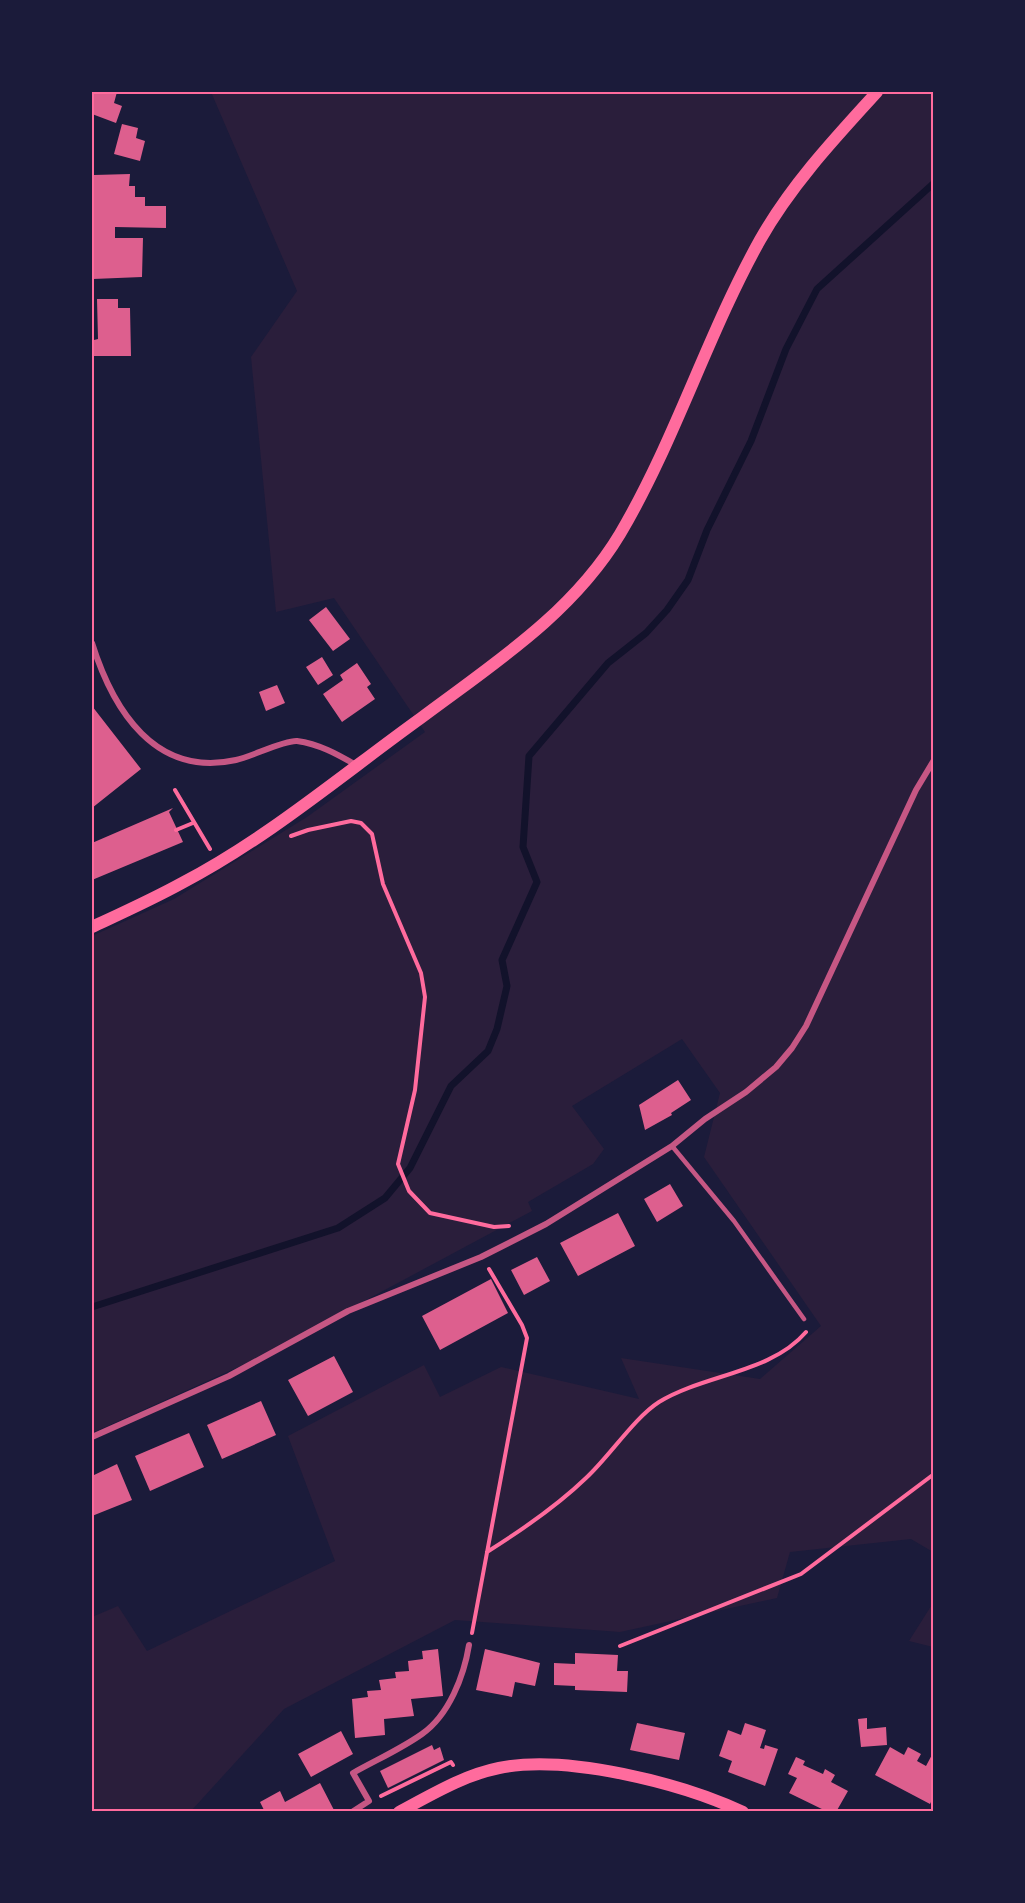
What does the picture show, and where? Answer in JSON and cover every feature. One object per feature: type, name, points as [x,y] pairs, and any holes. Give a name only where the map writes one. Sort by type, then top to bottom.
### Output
[{"type":"main road","points":[[92,927],[184,882],[274,826],[495,665],[566,603],[594,571],[618,537],[640,498],[730,296],[760,239],[808,172],[877,92]]},
{"type":"main road","points":[[399,1812],[460,1781],[497,1768],[525,1764],[595,1770],[675,1786],[739,1811]]},
{"type":"street","points":[[92,643],[101,674],[122,711],[142,735],[183,761],[228,762],[254,756],[294,741],[325,748],[356,765]]},
{"type":"street","points":[[92,1437],[229,1376],[348,1311],[481,1257],[546,1224],[672,1146],[769,1073],[792,1048],[806,1026],[916,790],[933,760]]},
{"type":"street","points":[[352,1812],[369,1802],[353,1773],[423,1733],[456,1689],[466,1666],[469,1645]]},
{"type":"lane","points":[[672,1146],[734,1221],[804,1319]]},
{"type":"path","points":[[174,790],[209,847]]},
{"type":"path","points":[[176,830],[193,822]]},
{"type":"path","points":[[274,826],[282,838],[342,822],[361,822],[372,834],[383,884],[421,973],[425,997],[415,1090],[398,1164],[409,1191],[420,1206],[442,1218],[494,1227],[515,1226]]},
{"type":"path","points":[[469,1645],[527,1338],[522,1325],[481,1257]]},
{"type":"path","points":[[487,1552],[538,1519],[587,1478],[658,1403],[789,1350],[806,1332],[804,1319]]},
{"type":"path","points":[[620,1646],[801,1574],[933,1474]]},
{"type":"path","points":[[391,1791],[451,1762]]},
{"type":"shaded area","points":[[211,92],[933,92],[933,1552],[911,1539],[790,1552],[777,1598],[620,1632],[455,1620],[284,1709],[191,1811],[92,1811],[92,1617],[118,1606],[147,1651],[335,1561],[288,1436],[424,1365],[440,1397],[501,1367],[639,1399],[621,1358],[760,1379],[821,1326],[704,1157],[720,1093],[682,1039],[572,1106],[604,1149],[593,1164],[528,1202],[532,1211],[256,1359],[92,1433],[92,936],[174,899],[307,817],[425,732],[334,598],[276,612],[251,357],[297,291]]},
{"type":"shaded area","points":[[933,1603],[933,1647],[909,1641]]},
{"type":"building","points":[[92,92],[117,92],[114,103],[122,106],[116,123],[92,114]]},
{"type":"building","points":[[122,124],[138,128],[136,138],[145,141],[140,161],[114,154]]},
{"type":"building","points":[[130,174],[129,186],[135,186],[135,197],[145,197],[145,206],[166,206],[166,228],[115,227],[115,238],[143,238],[142,277],[93,279],[94,175]]},
{"type":"building","points":[[97,299],[118,299],[118,308],[130,308],[131,356],[94,356],[94,340],[98,339]]},
{"type":"building","points":[[326,607],[350,639],[333,651],[309,620]]},
{"type":"building","points":[[322,657],[333,675],[318,685],[306,667]]},
{"type":"building","points":[[357,663],[371,684],[367,687],[375,699],[342,722],[323,694],[343,680],[340,675]]},
{"type":"building","points":[[277,685],[285,703],[266,711],[259,692]]},
{"type":"building","points":[[92,706],[141,769],[92,808]]},
{"type":"building","points":[[173,808],[169,812],[183,842],[92,880],[92,843]]},
{"type":"building","points":[[678,1080],[691,1100],[671,1113],[672,1115],[645,1130],[639,1105]]},
{"type":"building","points":[[670,1184],[683,1206],[657,1222],[644,1199]]},
{"type":"building","points":[[618,1213],[635,1246],[578,1276],[560,1243]]},
{"type":"building","points":[[537,1257],[550,1281],[524,1295],[511,1270]]},
{"type":"building","points":[[491,1279],[508,1313],[440,1350],[422,1316]]},
{"type":"building","points":[[334,1356],[353,1392],[308,1416],[288,1380]]},
{"type":"building","points":[[261,1401],[276,1435],[222,1459],[207,1425]]},
{"type":"building","points":[[189,1433],[204,1467],[150,1491],[135,1456]]},
{"type":"building","points":[[117,1464],[132,1500],[92,1516],[92,1476]]},
{"type":"building","points":[[438,1649],[443,1696],[411,1699],[414,1716],[384,1719],[385,1735],[355,1738],[352,1699],[368,1697],[367,1691],[381,1690],[379,1680],[396,1678],[395,1672],[409,1671],[408,1661],[423,1659],[422,1651]]},
{"type":"building","points":[[485,1649],[540,1663],[535,1686],[515,1682],[512,1697],[476,1690]]},
{"type":"building","points":[[575,1653],[618,1655],[617,1671],[628,1671],[627,1692],[575,1690],[575,1686],[554,1685],[554,1663],[575,1664]]},
{"type":"building","points":[[867,1718],[867,1729],[886,1727],[887,1745],[861,1747],[858,1719]]},
{"type":"building","points":[[637,1723],[685,1733],[679,1760],[630,1750]]},
{"type":"building","points":[[745,1723],[766,1730],[760,1748],[764,1749],[765,1745],[778,1749],[765,1786],[728,1772],[732,1761],[719,1756],[728,1730],[741,1735]]},
{"type":"building","points":[[341,1731],[353,1754],[311,1777],[298,1754]]},
{"type":"building","points":[[432,1745],[434,1750],[440,1747],[444,1760],[388,1788],[380,1771]]},
{"type":"building","points":[[890,1747],[904,1755],[908,1747],[921,1754],[917,1761],[926,1766],[934,1751],[934,1796],[930,1804],[875,1775]]},
{"type":"building","points":[[796,1757],[805,1761],[803,1765],[823,1774],[825,1769],[835,1775],[831,1782],[848,1791],[836,1812],[828,1812],[789,1793],[797,1778],[788,1774]]},
{"type":"building","points":[[320,1783],[335,1812],[265,1812],[260,1802],[280,1791],[285,1802]]},
{"type":"waterway","points":[[92,1307],[338,1228],[385,1198],[410,1168],[451,1086],[488,1051],[497,1029],[507,986],[502,960],[537,882],[523,847],[529,756],[608,663],[646,633],[667,610],[688,580],[707,530],[751,441],[786,349],[817,289],[934,183]]}]
